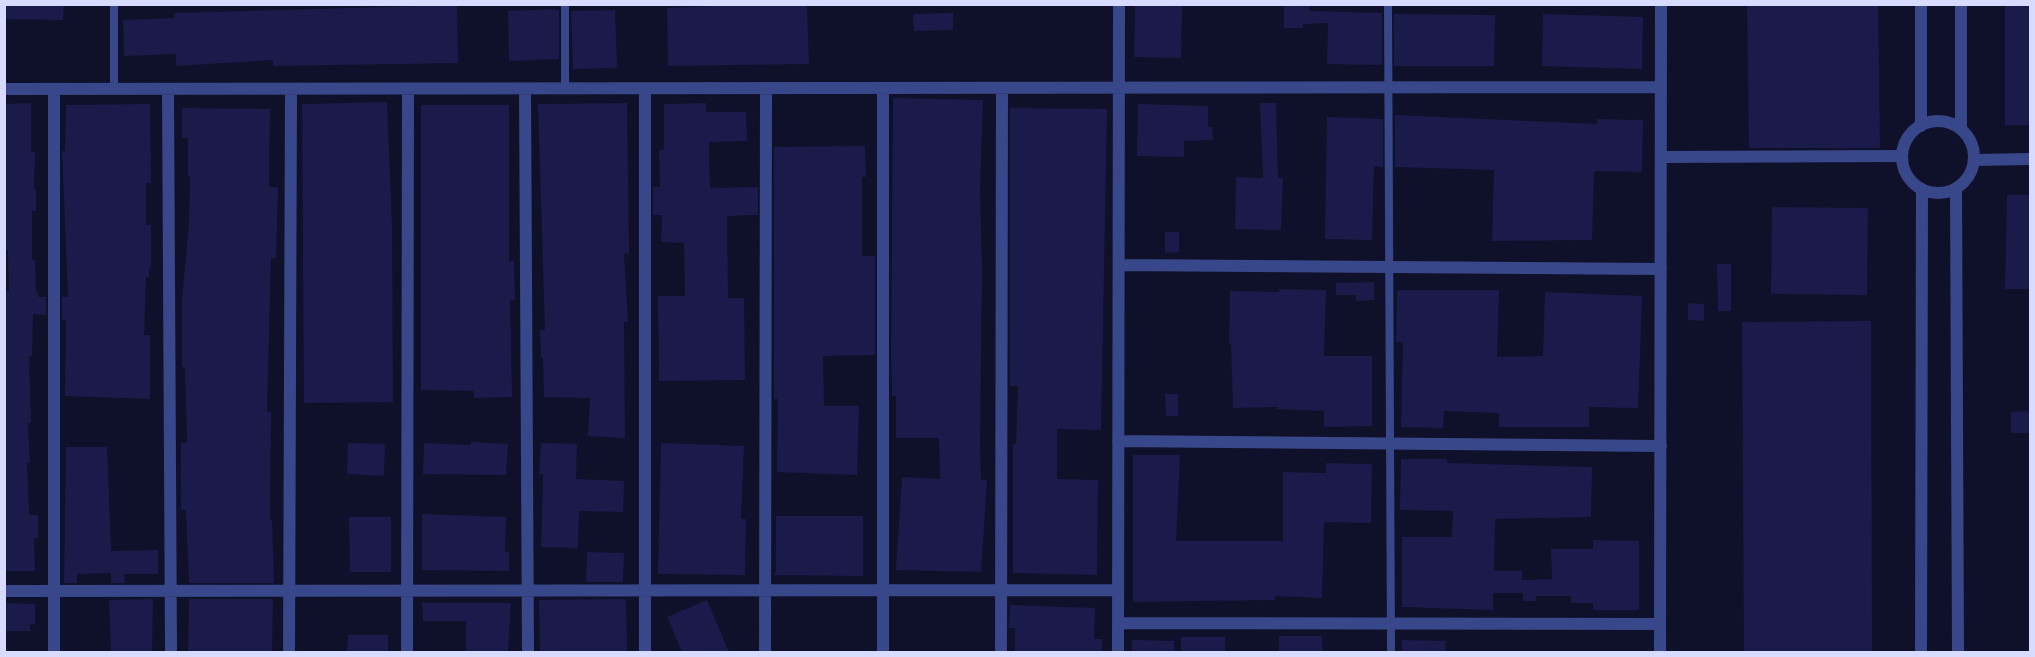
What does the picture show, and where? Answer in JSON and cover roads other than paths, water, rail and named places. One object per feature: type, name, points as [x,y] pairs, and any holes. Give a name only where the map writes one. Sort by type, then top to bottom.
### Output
[{"type":"street","points":[[1118,652],[1119,4]]},
{"type":"street","points":[[1660,652],[1661,4]]},
{"type":"street","points":[[1921,4],[1921,126]]},
{"type":"street","points":[[1960,4],[1961,129]]},
{"type":"street","points":[[4,89],[1661,87]]},
{"type":"street","points":[[525,88],[528,652]]},
{"type":"street","points":[[645,88],[645,652]]},
{"type":"street","points":[[765,652],[766,88]]},
{"type":"street","points":[[883,88],[883,652]]},
{"type":"street","points":[[1001,652],[1002,88]]},
{"type":"street","points":[[54,89],[54,652]]},
{"type":"street","points":[[168,89],[171,652]]},
{"type":"street","points":[[289,652],[291,89]]},
{"type":"street","points":[[407,652],[408,89]]},
{"type":"street","points":[[1935,122],[1948,123],[1961,129],[1969,138],[1974,160],[1965,181],[1956,189],[1934,193],[1923,189],[1908,176],[1902,156],[1911,133],[1921,126],[1935,122]]},
{"type":"street","points":[[1661,157],[1902,156]]},
{"type":"street","points":[[1974,160],[2031,159]]},
{"type":"street","points":[[1921,652],[1923,189]]},
{"type":"street","points":[[1956,189],[1958,652]]},
{"type":"street","points":[[1119,265],[1661,269]]},
{"type":"street","points":[[1118,441],[1661,446]]},
{"type":"street","points":[[4,591],[1118,590]]},
{"type":"street","points":[[1118,624],[1660,624]]},
{"type":"lane","points":[[114,4],[114,89]]},
{"type":"lane","points":[[565,4],[565,88]]},
{"type":"lane","points":[[1388,4],[1391,652]]}]
